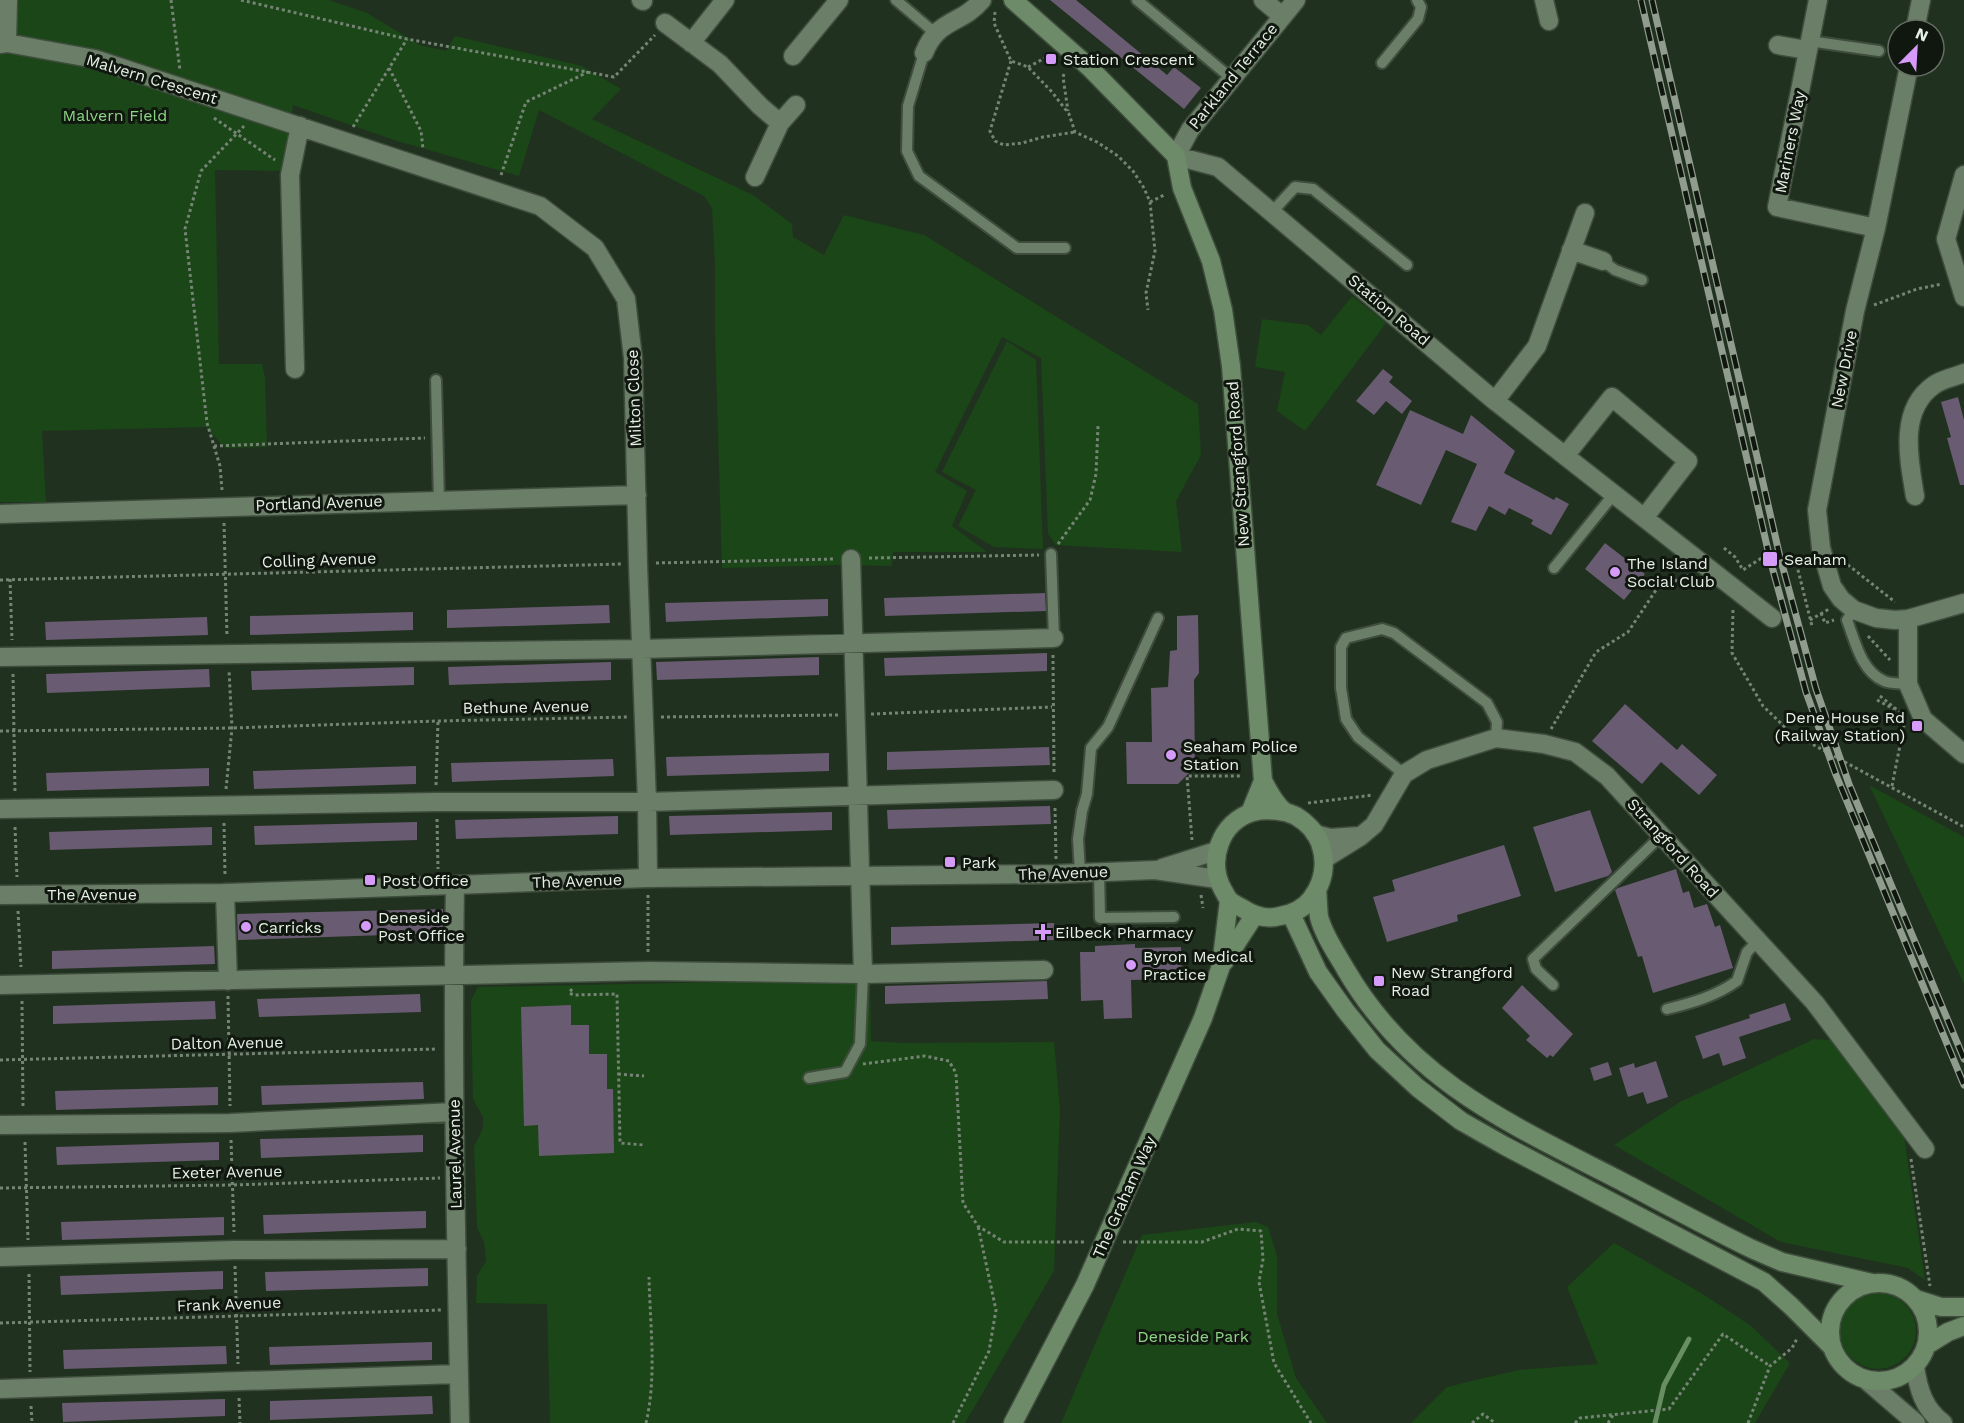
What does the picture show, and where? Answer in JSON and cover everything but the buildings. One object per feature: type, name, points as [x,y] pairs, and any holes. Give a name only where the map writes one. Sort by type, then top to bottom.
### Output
[{"type":"main road","points":[[997,1],[1089,67],[1176,156]]},
{"type":"main road","name":"New Strangford Road","points":[[1176,156],[1182,188],[1210,261],[1223,310],[1231,366],[1263,781],[1251,813]]},
{"type":"main road","name":"New Strangford Road","points":[[1263,781],[1284,812]]},
{"type":"main road","points":[[1267,809],[1284,812],[1303,821],[1320,842],[1324,859],[1323,875],[1317,890],[1308,903],[1291,914],[1272,918],[1254,916],[1229,900],[1217,879],[1216,851],[1223,835],[1235,822],[1251,813],[1267,809]]},
{"type":"main road","points":[[1317,890],[1320,918],[1329,941],[1355,985],[1408,1050],[1446,1083],[1518,1128],[1752,1249],[1782,1262],[1872,1283],[1888,1283],[1923,1296],[1941,1306],[1964,1307]]},
{"type":"main road","name":"The Graham Way","points":[[1013,1423],[1085,1285],[1203,1018],[1221,966],[1229,900]]},
{"type":"main road","points":[[1291,914],[1318,972],[1345,1010],[1377,1050],[1418,1088],[1461,1120],[1505,1146],[1764,1282],[1830,1346],[1838,1361],[1850,1373],[1866,1380],[1884,1380],[1901,1375],[1915,1366],[1927,1345],[1929,1329],[1923,1296]]},
{"type":"main road","name":"The Graham Way","points":[[1221,966],[1254,916]]},
{"type":"main road","points":[[1830,1346],[1829,1329],[1833,1312],[1842,1298],[1856,1288],[1872,1283]]},
{"type":"main road","points":[[1927,1345],[1948,1332],[1964,1326]]},
{"type":"street","points":[[3,44],[8,0]]},
{"type":"street","points":[[691,43],[725,0]]},
{"type":"street","points":[[794,56],[839,0]]},
{"type":"street","points":[[1263,0],[1282,15]]},
{"type":"street","name":"Parkland Terrace","points":[[1176,156],[1190,130],[1296,0]]},
{"type":"street","points":[[1544,0],[1549,21]]},
{"type":"street","name":"Mariners Way","points":[[1818,0],[1777,207],[1875,228]]},
{"type":"street","points":[[1918,18],[1921,0]]},
{"type":"street","points":[[924,53],[935,33],[946,24],[997,1]]},
{"type":"street","points":[[665,22],[720,64],[760,106],[780,123]]},
{"type":"street","name":"Malvern Crescent","points":[[3,44],[95,59],[300,126]]},
{"type":"street","points":[[1778,45],[1808,46]]},
{"type":"street","name":"New Drive","points":[[1906,78],[1855,311],[1817,510],[1823,555],[1832,586],[1841,599],[1854,610],[1876,618],[1894,620],[1904,612],[1964,603]]},
{"type":"street","points":[[755,177],[780,123],[796,105]]},
{"type":"street","points":[[295,369],[291,171],[300,126]]},
{"type":"street","name":"Milton Close","points":[[300,126],[540,206],[595,248],[626,299],[633,358],[648,878]]},
{"type":"street","name":"Station Road","points":[[1176,156],[1218,167],[1495,401],[1772,618]]},
{"type":"street","points":[[1961,289],[1946,239],[1964,174]]},
{"type":"street","points":[[1495,401],[1537,346],[1585,213]]},
{"type":"street","points":[[1571,250],[1603,261]]},
{"type":"street","points":[[1915,496],[1909,460],[1909,424],[1912,412],[1920,397],[1935,384],[1964,374]]},
{"type":"street","points":[[1565,456],[1612,397],[1688,461],[1644,518]]},
{"type":"street","name":"Portland Avenue","points":[[0,514],[637,495]]},
{"type":"street","points":[[851,559],[863,974]]},
{"type":"street","points":[[1904,612],[1908,684],[1923,719],[1964,754]]},
{"type":"street","points":[[0,657],[641,649],[1054,638]]},
{"type":"street","name":"Strangford Road","points":[[1324,859],[1374,825],[1404,774],[1427,760],[1496,738],[1544,744],[1575,752],[1607,777],[1815,1004],[1925,1149]]},
{"type":"street","points":[[0,809],[436,802],[647,802],[1054,790]]},
{"type":"street","points":[[1315,834],[1330,838],[1361,836]]},
{"type":"street","name":"The Avenue","points":[[1155,870],[1216,851]]},
{"type":"street","name":"The Avenue","points":[[0,895],[225,893],[648,878],[1056,874],[1155,870],[1217,879]]},
{"type":"street","name":"Laurel Avenue","points":[[455,885],[454,1178],[459,1310],[459,1423]]},
{"type":"street","points":[[225,893],[228,981]]},
{"type":"street","points":[[0,985],[648,971],[863,974],[1044,970]]},
{"type":"street","points":[[0,1125],[230,1123],[454,1112]]},
{"type":"street","points":[[0,1257],[235,1250],[457,1249]]},
{"type":"street","points":[[1915,1366],[1920,1393],[1943,1423]]},
{"type":"street","points":[[0,1389],[458,1374]]},
{"type":"street","points":[[1866,1380],[1916,1423]]},
{"type":"lane","points":[[896,0],[935,33]]},
{"type":"lane","points":[[1137,0],[1231,78]]},
{"type":"lane","points":[[1382,63],[1418,19],[1421,7],[1418,0]]},
{"type":"lane","points":[[1808,46],[1879,51]]},
{"type":"lane","points":[[924,53],[908,106],[907,151],[919,176],[1017,248],[1065,248]]},
{"type":"lane","points":[[1272,212],[1295,187],[1313,189],[1407,265]]},
{"type":"lane","points":[[1603,261],[1615,270],[1642,280]]},
{"type":"lane","points":[[436,380],[439,500]]},
{"type":"lane","points":[[1554,568],[1614,494]]},
{"type":"lane","points":[[1051,554],[1054,638]]},
{"type":"lane","points":[[1854,610],[1847,620],[1860,656],[1873,674],[1885,682],[1908,684]]},
{"type":"lane","points":[[1080,873],[1078,839],[1082,812],[1088,794],[1091,748],[1108,727],[1158,618]]},
{"type":"lane","points":[[1404,774],[1358,737],[1346,719],[1341,688],[1341,647],[1346,638],[1382,629],[1394,633],[1487,703],[1497,722],[1496,738]]},
{"type":"lane","points":[[1553,984],[1536,969],[1533,959],[1661,836]]},
{"type":"lane","points":[[1099,872],[1100,918],[1174,917]]},
{"type":"lane","points":[[1667,1009],[1708,997],[1737,981],[1748,952],[1758,941]]},
{"type":"lane","points":[[809,1078],[845,1072],[860,1044],[863,974]]},
{"type":"path","points":[[171,0],[183,88]]},
{"type":"path","points":[[241,0],[407,39],[614,77],[665,22]]},
{"type":"path","points":[[997,1],[994,22],[1011,61],[990,131],[995,141],[1004,145],[1075,132],[1097,142],[1118,156],[1132,171],[1144,188],[1150,202],[1155,251],[1146,292],[1148,310]]},
{"type":"path","points":[[348,142],[354,124],[407,39]]},
{"type":"path","points":[[1028,67],[1047,57]]},
{"type":"path","points":[[1011,61],[1028,67],[1069,114]]},
{"type":"path","points":[[389,68],[421,131],[423,147],[418,165]]},
{"type":"path","points":[[495,190],[526,102],[588,72]]},
{"type":"path","points":[[1064,74],[1069,114],[1075,132]]},
{"type":"path","points":[[232,728],[220,466],[207,423],[184,230],[201,171],[236,133],[259,113]]},
{"type":"path","points":[[211,116],[291,171]]},
{"type":"path","points":[[1150,202],[1164,195]]},
{"type":"path","points":[[1855,311],[1917,288],[1961,289]]},
{"type":"path","points":[[1051,554],[1090,500],[1096,474],[1098,426]]},
{"type":"path","points":[[214,446],[437,438]]},
{"type":"path","points":[[1724,548],[1735,557],[1743,570],[1763,557]]},
{"type":"path","points":[[1823,555],[1832,553],[1904,612]]},
{"type":"path","points":[[1788,555],[1796,561],[1812,626]]},
{"type":"path","points":[[1544,744],[1596,652],[1628,632],[1656,590],[1692,573],[1700,562]]},
{"type":"path","name":"Colling Avenue","points":[[0,580],[638,564]]},
{"type":"path","points":[[1739,592],[1734,604],[1732,653],[1763,706],[1790,732],[1964,827]]},
{"type":"path","points":[[1810,620],[1833,606]]},
{"type":"path","points":[[1861,628],[1891,661]]},
{"type":"path","points":[[1054,638],[1052,707],[1056,874]]},
{"type":"path","points":[[1877,700],[1899,711]]},
{"type":"path","name":"Bethune Avenue","points":[[0,731],[232,728],[644,717],[856,715],[1052,707]]},
{"type":"path","points":[[1892,786],[1905,717]]},
{"type":"path","points":[[1192,842],[1186,776],[1241,776]]},
{"type":"path","points":[[1305,803],[1375,795],[1390,797]]},
{"type":"path","points":[[648,878],[648,971]]},
{"type":"path","points":[[228,981],[230,1123],[240,1423]]},
{"type":"path","points":[[582,989],[571,989],[569,993],[574,995],[617,994],[620,1143],[644,1145]]},
{"type":"path","name":"Dalton Avenue","points":[[0,1060],[454,1049]]},
{"type":"path","points":[[850,1062],[855,1065],[925,1056],[949,1061],[956,1073],[963,1203],[978,1226],[996,1310],[989,1352],[953,1423]]},
{"type":"path","points":[[618,1074],[644,1076]]},
{"type":"path","points":[[1913,1134],[1910,1164],[1923,1296]]},
{"type":"path","name":"Exeter Avenue","points":[[0,1188],[233,1185],[454,1178]]},
{"type":"path","points":[[978,1226],[1004,1242],[1097,1242]]},
{"type":"path","points":[[1120,1242],[1202,1242],[1238,1229],[1261,1232],[1263,1259],[1259,1282],[1274,1363],[1311,1423]]},
{"type":"path","points":[[646,1423],[650,1404],[652,1359],[649,1277]]},
{"type":"path","name":"Frank Avenue","points":[[0,1323],[459,1310]]},
{"type":"path","points":[[1748,1423],[1770,1366],[1792,1348],[1801,1333]]},
{"type":"path","points":[[1575,1423],[1580,1418],[1668,1409],[1723,1334],[1770,1366]]},
{"type":"path","points":[[1472,1423],[1483,1414],[1495,1423]]},
{"type":"path","points":[[1608,1423],[1613,1415]]},
{"type":"green space","name":"Malvern Field","points":[[0,0],[329,0],[367,13],[420,45],[446,51],[455,36],[582,66],[621,89],[592,119],[753,195],[792,224],[793,237],[824,255],[844,215],[924,235],[1198,404],[1201,455],[1176,501],[1182,552],[1056,545],[1048,534],[1041,358],[1002,337],[935,472],[967,491],[952,526],[987,552],[893,552],[892,566],[722,568],[712,208],[704,196],[539,110],[519,176],[394,140],[293,105],[282,171],[215,170],[219,364],[262,364],[265,377],[267,447],[225,448],[206,427],[42,431],[46,502],[0,502]]},
{"type":"green space","points":[[1352,296],[1386,323],[1305,431],[1277,411],[1285,372],[1255,367],[1262,319],[1308,325],[1321,335]]},
{"type":"green space","points":[[1007,341],[1036,360],[1043,549],[994,547],[958,526],[976,490],[942,472]]},
{"type":"green space","points":[[1869,785],[1964,837],[1964,984]]},
{"type":"green space","points":[[870,979],[871,1041],[903,1043],[1054,1042],[1060,1109],[1054,1271],[965,1423],[550,1423],[547,1304],[476,1303],[477,1276],[486,1261],[484,1242],[477,1228],[474,1147],[483,1128],[483,1117],[473,1099],[471,1000],[478,987]]},
{"type":"green space","points":[[1814,1039],[1831,1040],[1904,1136],[1925,1280],[1908,1268],[1781,1242],[1614,1145],[1680,1102]]},
{"type":"green space","name":"Deneside Park","points":[[1256,1222],[1268,1227],[1277,1256],[1277,1314],[1296,1378],[1327,1423],[1061,1423],[1142,1235]]},
{"type":"green space","points":[[1614,1243],[1701,1293],[1750,1325],[1790,1363],[1755,1423],[1411,1423],[1447,1387],[1518,1370],[1598,1364],[1567,1287]]},
{"type":"green space","points":[[1871,1293],[1885,1293],[1899,1299],[1910,1310],[1916,1324],[1913,1346],[1905,1358],[1885,1369],[1871,1369],[1857,1363],[1846,1352],[1840,1338],[1840,1324],[1846,1310],[1857,1299]]},
{"type":"waterway","points":[[1655,1423],[1664,1385],[1689,1339]]},
{"type":"railway","points":[[1641,0],[1770,559],[1806,692],[1836,775],[1964,1085]]},
{"type":"railway","points":[[1652,0],[1780,557],[1816,689],[1849,784],[1964,1059]]},
{"type":"place","name":"Station Crescent","points":[[1051,59]]},
{"type":"place","name":"Seaham","points":[[1770,559]]},
{"type":"place","name":"The Island Social Club","points":[[1615,572]]},
{"type":"place","name":"Dene House Rd (Railway Station)","points":[[1917,726]]},
{"type":"place","name":"Seaham Police Station","points":[[1171,755]]},
{"type":"place","name":"Park","points":[[950,862]]},
{"type":"place","name":"Post Office","points":[[370,880]]},
{"type":"place","name":"Deneside Post Office","points":[[366,926]]},
{"type":"place","name":"Carricks","points":[[246,927]]},
{"type":"place","name":"Eilbeck Pharmacy","points":[[1043,932]]},
{"type":"place","name":"Byron Medical Practice","points":[[1131,965]]},
{"type":"place","name":"New Strangford Road","points":[[1379,981]]}]
